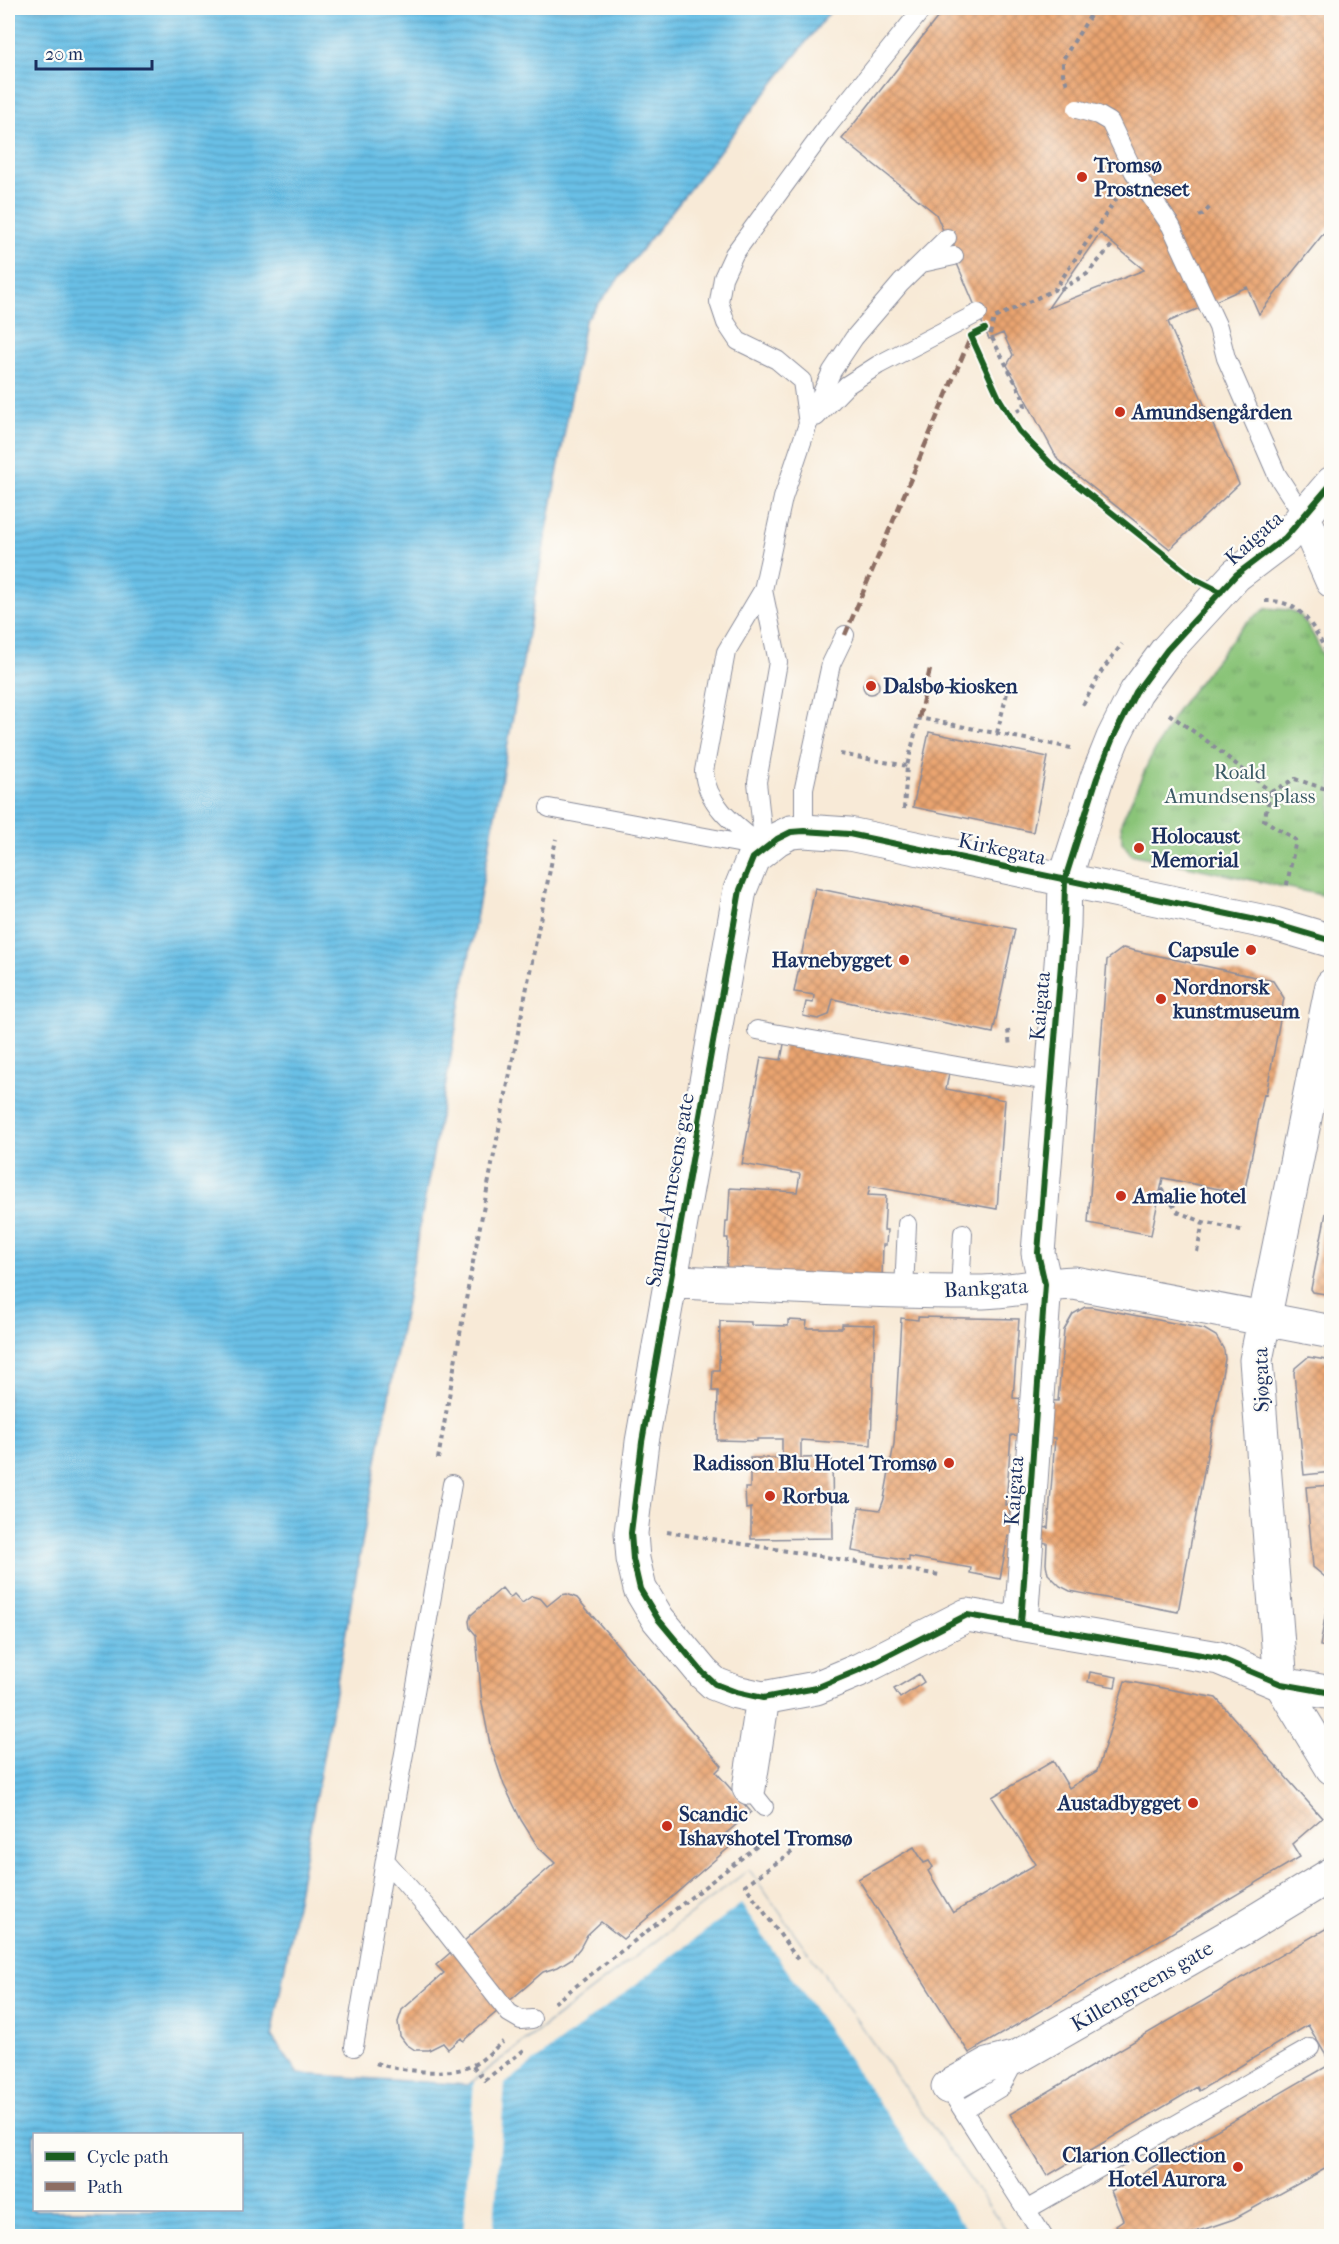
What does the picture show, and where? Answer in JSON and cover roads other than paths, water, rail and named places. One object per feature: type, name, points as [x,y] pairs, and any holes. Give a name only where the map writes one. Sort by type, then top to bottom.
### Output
[{"type":"street","name":"Kaigata","points":[[1021,1623],[1045,1284],[1038,1253],[1064,927],[1065,879],[1097,778],[1113,738],[1136,692],[1167,650],[1236,575],[1285,538],[1332,483]]},
{"type":"street","points":[[1304,515],[1332,581]]},
{"type":"street","name":"Kirkegata","points":[[804,831],[849,834],[1275,924],[1332,941]]},
{"type":"street","name":"Samuel Arnesens gate","points":[[763,1698],[736,1692],[716,1684],[703,1673],[658,1618],[640,1589],[633,1559],[632,1523],[642,1442],[740,890],[753,858],[764,848],[791,832],[804,831]]},
{"type":"street","name":"Sjøgata","points":[[1332,985],[1263,1319],[1257,1360],[1281,1684],[1332,1768]]},
{"type":"street","name":"Bankgata","points":[[671,1282],[904,1291],[1012,1291],[1045,1284],[1083,1284],[1332,1332]]},
{"type":"street","points":[[757,1797],[763,1698],[790,1694],[827,1683],[859,1670],[968,1615],[1219,1658],[1281,1684],[1332,1693]]},
{"type":"street","name":"Killengreens gate","points":[[956,2098],[987,2065],[1017,2057],[1245,1927],[1332,1874]]},
{"type":"lane","points":[[808,424],[802,381],[777,360],[738,341],[726,323],[719,302],[723,278],[734,254],[807,154],[923,8]]},
{"type":"lane","points":[[1077,109],[1098,115],[1110,122],[1134,172],[1175,236],[1218,327],[1226,358],[1277,474],[1304,515]]},
{"type":"lane","points":[[764,848],[724,817],[705,782],[704,771],[726,652],[763,590],[783,498],[808,424],[832,371],[854,338],[901,283],[947,238]]},
{"type":"lane","points":[[922,263],[954,256]]},
{"type":"lane","points":[[808,424],[847,385],[878,365],[978,313]]},
{"type":"lane","points":[[763,590],[778,662],[757,782],[764,848]]},
{"type":"lane","points":[[804,831],[804,788],[831,664],[845,635]]},
{"type":"lane","points":[[555,809],[764,848]]},
{"type":"lane","points":[[757,1030],[1050,1081]]},
{"type":"lane","points":[[904,1291],[907,1224]]},
{"type":"lane","points":[[960,1291],[963,1233]]},
{"type":"lane","points":[[354,2047],[452,1484]]},
{"type":"lane","points":[[386,1860],[427,1908],[509,2013],[521,2020],[532,2019]]},
{"type":"lane","points":[[1026,2210],[1310,2048]]},
{"type":"lane","points":[[956,2098],[1043,2236]]},
{"type":"water","points":[[8,8],[833,8],[585,321],[272,2037],[298,2074],[468,2085],[749,1870],[1010,2236],[8,2236]]},
{"type":"place","name":"Tromsø Prostneset","points":[[1082,177]]},
{"type":"place","name":"Amundsengården","points":[[1120,412]]},
{"type":"place","name":"Dalsbø-kiosken","points":[[871,686]]},
{"type":"place","name":"Holocaust Memorial","points":[[1139,848]]},
{"type":"place","name":"Capsule","points":[[1251,950]]},
{"type":"place","name":"Havnebygget","points":[[904,960]]},
{"type":"place","name":"Nordnorsk kunstmuseum","points":[[1161,999]]},
{"type":"place","name":"Amalie hotel","points":[[1121,1196]]},
{"type":"place","name":"Radisson Blu Hotel Tromsø","points":[[949,1463]]},
{"type":"place","name":"Rorbua","points":[[770,1496]]},
{"type":"place","name":"Austadbygget","points":[[1193,1803]]},
{"type":"place","name":"Scandic Ishavshotel Tromsø","points":[[667,1826]]},
{"type":"place","name":"Clarion Collection Hotel Aurora","points":[[1238,2167]]},
{"type":"park label","name":"Roald Amundsens plass","points":[[1240,784]]}]
